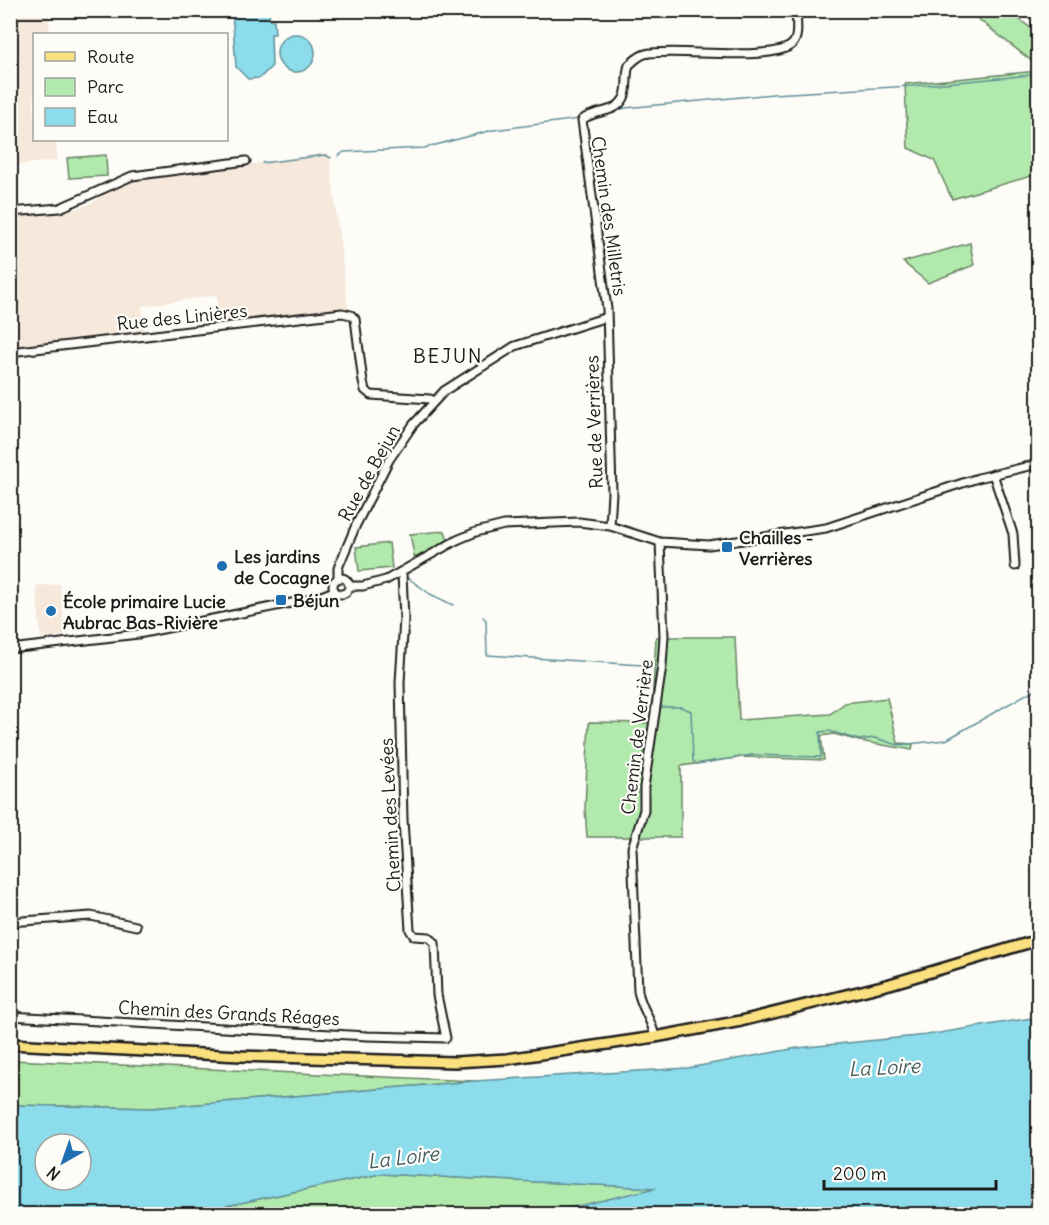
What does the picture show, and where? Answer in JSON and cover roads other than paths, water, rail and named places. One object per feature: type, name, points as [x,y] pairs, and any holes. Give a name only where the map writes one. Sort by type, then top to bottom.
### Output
[{"type":"main road","points":[[10,1044],[240,1056],[455,1062],[507,1059],[655,1037],[741,1021],[890,984],[1038,940]]},
{"type":"street","name":"Chemin des Milletris","points":[[607,317],[582,120],[592,113],[612,110],[618,106],[626,90],[630,65],[645,54],[755,53],[782,51],[790,47],[795,40],[796,10]]},
{"type":"street","points":[[10,212],[60,208],[132,176],[246,161]]},
{"type":"street","name":"Rue des Linières","points":[[10,352],[342,313],[351,315],[355,319],[365,390],[377,397],[434,401]]},
{"type":"street","name":"Rue de Bejun","points":[[338,579],[342,558],[373,489],[403,439],[444,391],[515,346],[607,317]]},
{"type":"street","name":"Rue de Verrières","points":[[607,317],[612,474],[610,526]]},
{"type":"street","points":[[349,586],[371,585],[402,573],[443,547],[476,532],[535,522],[579,522],[610,526],[660,542],[693,545],[732,542],[826,528],[993,474],[1038,464]]},
{"type":"street","points":[[993,474],[1013,534],[1015,566]]},
{"type":"street","name":"Chemin de Verrière","points":[[655,1037],[653,1024],[644,1010],[638,991],[632,848],[644,810],[644,787],[662,666],[664,636],[660,542]]},
{"type":"street","name":"Chemin des Levées","points":[[402,573],[404,619],[400,682],[403,820],[410,930],[414,936],[429,937],[435,943],[437,996],[446,1038]]},
{"type":"street","points":[[334,591],[334,582],[338,579],[345,579],[349,586]]},
{"type":"street","points":[[334,591],[339,595],[345,594],[349,586]]},
{"type":"street","points":[[10,649],[146,632],[316,598],[334,591]]},
{"type":"street","points":[[10,922],[91,916],[136,926]]},
{"type":"street","name":"Chemin des Grands Réages","points":[[10,1016],[446,1038]]},
{"type":"water","points":[[232,11],[269,11],[270,20],[274,20],[275,34],[271,34],[272,66],[260,78],[248,79],[236,67]]},
{"type":"water","points":[[296,34],[309,40],[315,53],[309,66],[296,72],[283,66],[277,53],[283,40]]},
{"type":"water","name":"La Loire","points":[[1038,1017],[1038,1214],[543,1214],[656,1188],[380,1174],[187,1214],[11,1214],[11,1105],[152,1108],[474,1081],[688,1068],[797,1048],[927,1035]]},
{"type":"waterway","points":[[598,116],[625,108],[773,94],[912,86],[1032,75],[1036,70],[1038,71]]},
{"type":"waterway","points":[[338,156],[344,152],[424,148],[493,130],[579,119]]},
{"type":"waterway","points":[[262,163],[325,155],[331,158]]},
{"type":"waterway","points":[[408,578],[430,594],[453,605]]},
{"type":"waterway","points":[[483,617],[486,620],[487,655],[658,666]]},
{"type":"waterway","points":[[666,666],[660,707],[681,707],[691,711],[693,761],[697,764],[752,755],[821,757],[820,732],[829,731],[859,740],[875,738],[898,745],[946,740],[1037,688]]},
{"type":"place","name":"Chailles - Verrières","points":[[727,547]]},
{"type":"place","name":"Les jardins de Cocagne","points":[[222,566]]},
{"type":"place","name":"Béjun","points":[[281,600]]},
{"type":"place","name":"École primaire Lucie Aubrac Bas-Rivière","points":[[51,611]]},
{"type":"district","name":"BEJUN","points":[[448,355]]}]
